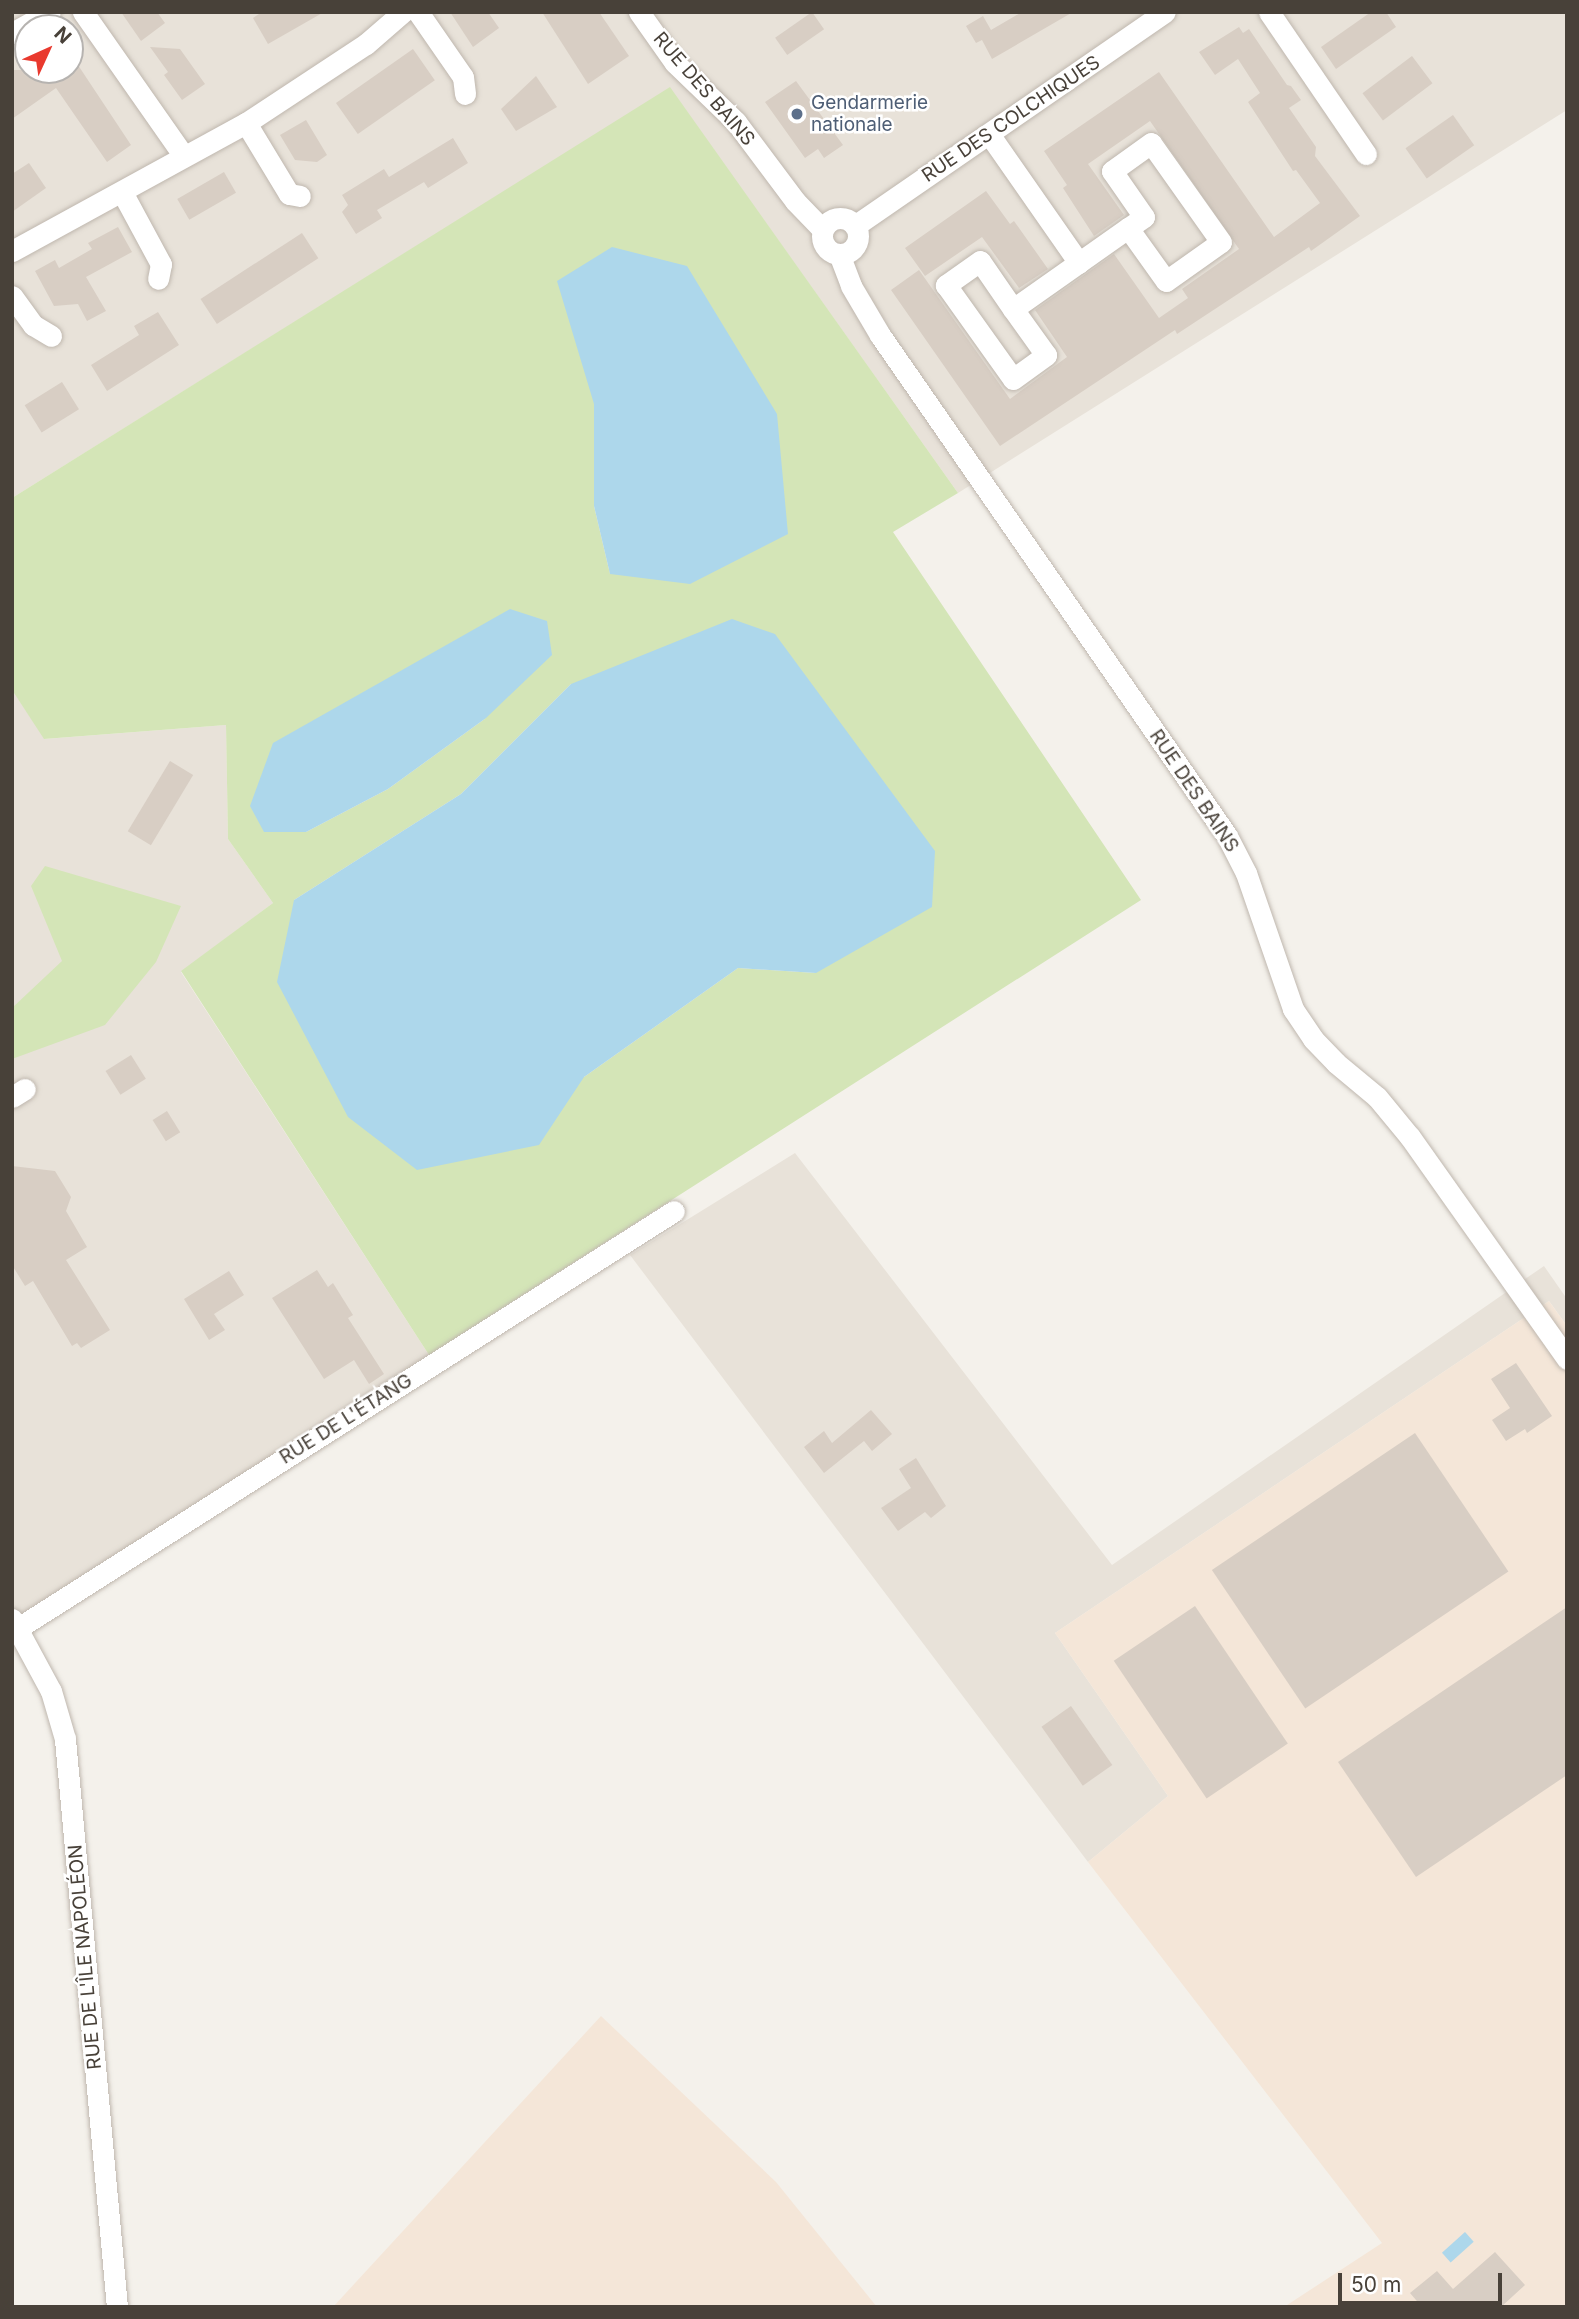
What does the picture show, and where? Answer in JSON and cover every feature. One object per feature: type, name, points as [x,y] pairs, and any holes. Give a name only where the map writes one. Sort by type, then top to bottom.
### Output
[{"type":"street","points":[[12,33],[50,12]]},
{"type":"street","points":[[83,12],[184,156]]},
{"type":"street","points":[[12,251],[246,122],[366,44],[403,12]]},
{"type":"street","points":[[418,12],[463,77],[464,94]]},
{"type":"street","name":"RUE DES BAINS","points":[[639,12],[675,63],[736,122],[795,201],[823,230]]},
{"type":"street","name":"RUE DES COLCHIQUES","points":[[856,225],[1165,12]]},
{"type":"street","points":[[1269,12],[1366,154]]},
{"type":"street","points":[[246,122],[289,194],[300,195]]},
{"type":"street","points":[[989,134],[1079,263]]},
{"type":"street","points":[[1013,309],[1079,263],[1128,228],[1144,217],[1112,171],[1151,143],[1221,242],[1166,281],[1128,228]]},
{"type":"street","points":[[122,192],[161,264],[158,279]]},
{"type":"street","points":[[840,218],[856,225],[858,241],[851,250],[839,254],[824,243],[823,230],[828,222],[840,218]]},
{"type":"street","name":"RUE DES BAINS","points":[[839,254],[862,307],[880,335],[1227,836],[1246,873],[1293,1009],[1313,1039],[1336,1063],[1377,1097],[1410,1137],[1567,1359]]},
{"type":"street","points":[[980,261],[1013,309],[1046,355],[1013,379],[946,285],[980,261]]},
{"type":"street","points":[[12,296],[33,325],[51,337]]},
{"type":"street","name":"RUE DE L'ÉTANG","points":[[15,1623],[674,1211]]},
{"type":"street","name":"RUE DE L'ÎLE NAPOLÉON","points":[[15,1623],[51,1691],[65,1739],[117,2307]]},
{"type":"shaded area","points":[[12,12],[1567,12],[1567,110],[958,493],[670,88],[12,498]]},
{"type":"shaded area","points":[[12,690],[45,739],[226,725],[228,839],[273,903],[181,972],[429,1355],[12,1622]]},
{"type":"shaded area","points":[[795,1153],[1112,1565],[1544,1266],[1567,1299],[1567,1326],[1549,1301],[1055,1633],[1168,1796],[1088,1862],[630,1255]]},
{"type":"shaded area","points":[[1549,1301],[1567,1326],[1567,2307],[1284,2307],[1382,2243],[1088,1862],[1168,1796],[1055,1633]]},
{"type":"shaded area","points":[[601,2016],[776,2182],[877,2307],[333,2307]]},
{"type":"green space","points":[[670,87],[958,493],[893,532],[1141,900],[429,1355],[181,971],[273,903],[228,839],[226,725],[44,739],[12,690],[12,498]],"holes":[[[594,405],[610,574],[594,506]],[[571,684],[816,973],[738,968],[584,1077],[294,900],[461,794]],[[486,718],[388,789],[306,832],[264,832]]]},
{"type":"green space","points":[[45,866],[181,906],[156,962],[105,1025],[12,1059],[12,1008],[62,961],[31,886]]},
{"type":"water","points":[[612,247],[687,266],[777,414],[788,534],[690,584],[610,574],[594,506],[594,404],[557,281]]},
{"type":"water","points":[[510,609],[547,621],[552,655],[486,718],[388,789],[306,832],[264,832],[250,806],[273,743]]},
{"type":"water","points":[[732,619],[775,634],[935,851],[932,907],[816,973],[738,968],[584,1077],[539,1145],[417,1170],[348,1117],[277,982],[294,900],[461,794],[571,684]]},
{"type":"water","points":[[1465,2232],[1474,2242],[1451,2262],[1442,2253]]},
{"type":"building","points":[[121,12],[157,12],[165,23],[141,41]]},
{"type":"building","points":[[262,12],[324,12],[268,44],[253,18]]},
{"type":"building","points":[[450,12],[488,12],[499,28],[473,47]]},
{"type":"building","points":[[542,12],[599,12],[629,56],[588,84]]},
{"type":"building","points":[[812,12],[824,29],[787,55],[775,38]]},
{"type":"building","points":[[1022,12],[1073,12],[992,59],[982,40],[976,43],[966,26],[983,16],[991,30]]},
{"type":"building","points":[[1371,12],[1386,12],[1396,27],[1336,69],[1321,47]]},
{"type":"building","points":[[1239,27],[1243,33],[1249,29],[1287,85],[1291,86],[1301,100],[1289,108],[1316,147],[1315,156],[1360,216],[1311,251],[1309,247],[1177,334],[1175,330],[1000,446],[891,290],[919,270],[1010,399],[1067,357],[1035,310],[1114,254],[1159,318],[1188,298],[1182,289],[1239,249],[1150,121],[1088,164],[1124,215],[1094,236],[1063,188],[1067,185],[1044,151],[1159,72],[1274,237],[1320,203],[1296,170],[1293,171],[1248,102],[1260,93],[1238,59],[1215,75],[1199,52]]},
{"type":"building","points":[[150,47],[180,49],[205,84],[182,100],[164,75],[168,72]]},
{"type":"building","points":[[413,49],[435,80],[358,134],[336,103]]},
{"type":"building","points":[[1412,56],[1432,83],[1383,120],[1362,93]]},
{"type":"building","points":[[12,70],[14,84],[84,84],[84,74],[131,145],[107,162],[56,88],[12,119]]},
{"type":"building","points":[[536,76],[557,107],[516,131],[501,109]]},
{"type":"building","name":"Gendarmerie nationale","points":[[796,81],[843,145],[824,158],[818,149],[805,158],[765,102]]},
{"type":"building","points":[[1453,115],[1474,145],[1427,179],[1405,148]]},
{"type":"building","points":[[306,120],[327,155],[317,162],[295,160],[280,135]]},
{"type":"building","points":[[453,138],[468,163],[428,188],[424,182],[377,210],[382,218],[356,234],[342,212],[348,205],[342,195],[384,169],[389,177]]},
{"type":"building","points":[[29,163],[46,188],[12,212],[12,174]]},
{"type":"building","points":[[224,172],[236,193],[189,220],[177,199]]},
{"type":"building","points":[[986,191],[1010,224],[1014,221],[1048,269],[1019,288],[982,237],[925,276],[905,248]]},
{"type":"building","points":[[118,227],[132,252],[86,277],[106,311],[87,321],[78,304],[54,306],[35,271],[55,260],[59,268],[92,249],[88,243]]},
{"type":"building","points":[[302,233],[318,258],[217,324],[201,299]]},
{"type":"building","points":[[158,312],[179,345],[107,391],[91,365],[139,335],[134,326]]},
{"type":"building","points":[[62,382],[79,409],[42,432],[25,405]]},
{"type":"building","points":[[170,761],[193,775],[151,845],[128,831]]},
{"type":"building","points":[[131,1055],[146,1079],[120,1095],[106,1071]]},
{"type":"building","points":[[167,1111],[180,1132],[166,1141],[153,1120]]},
{"type":"building","points":[[12,1166],[55,1171],[71,1197],[66,1211],[87,1247],[66,1260],[110,1330],[81,1348],[77,1343],[72,1346],[33,1281],[25,1286],[12,1265]]},
{"type":"building","points":[[317,1270],[328,1287],[333,1283],[353,1315],[348,1318],[384,1374],[369,1384],[354,1360],[324,1379],[272,1298]]},
{"type":"building","points":[[229,1271],[244,1295],[214,1314],[225,1330],[209,1340],[184,1299]]},
{"type":"building","points":[[1516,1363],[1552,1416],[1527,1433],[1525,1429],[1506,1441],[1492,1420],[1510,1408],[1491,1379]]},
{"type":"building","points":[[871,1410],[892,1434],[872,1451],[864,1441],[824,1473],[804,1447],[824,1431],[832,1443]]},
{"type":"building","points":[[1415,1433],[1508,1571],[1305,1708],[1212,1570]]},
{"type":"building","points":[[916,1458],[946,1506],[931,1518],[925,1512],[898,1531],[881,1508],[911,1488],[899,1469]]},
{"type":"building","points":[[1195,1606],[1288,1744],[1207,1798],[1114,1661]]},
{"type":"building","points":[[1567,1607],[1567,1775],[1416,1877],[1338,1762]]},
{"type":"building","points":[[1071,1706],[1112,1765],[1083,1786],[1042,1727]]},
{"type":"building","points":[[1495,2252],[1525,2285],[1501,2307],[1422,2307],[1410,2293],[1437,2271],[1453,2289]]},
{"type":"place","name":"Gendarmerie nationale","points":[[797,114]]}]
